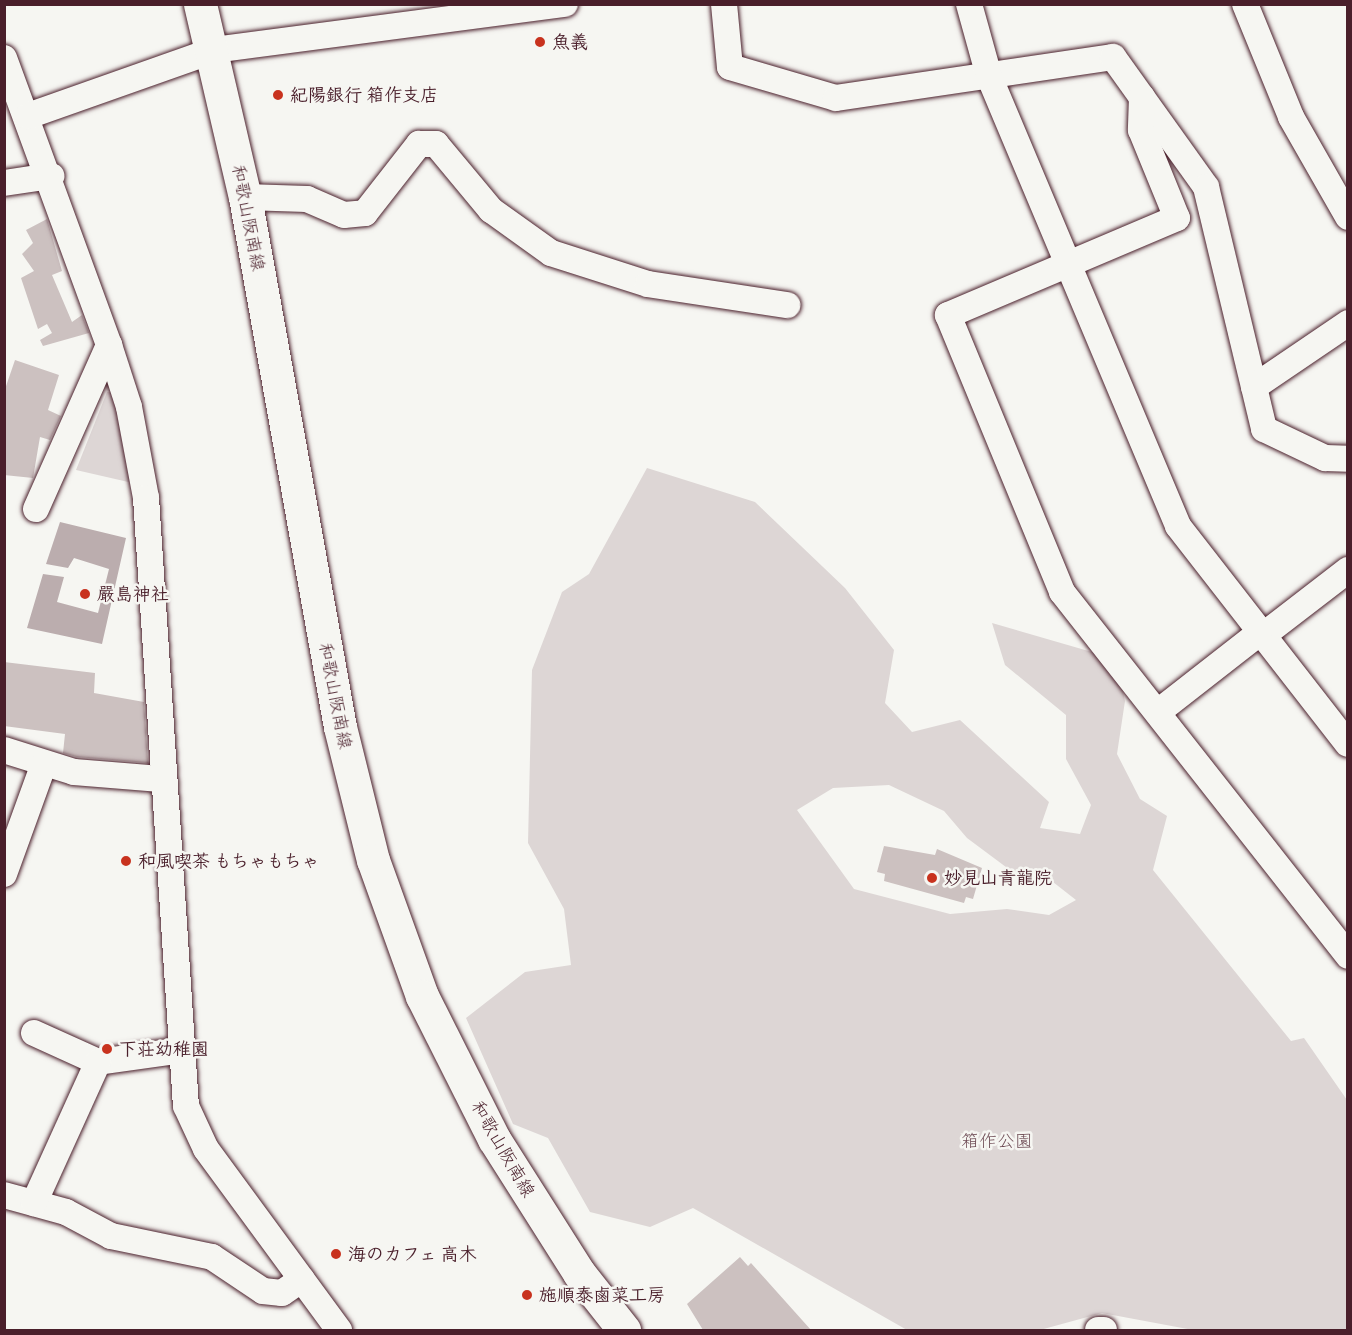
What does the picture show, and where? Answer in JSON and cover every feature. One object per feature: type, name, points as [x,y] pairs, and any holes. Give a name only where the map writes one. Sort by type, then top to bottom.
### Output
[{"type":"main road","name":"和歌山阪南線","points":[[200,4],[213,50],[245,197],[340,727],[374,860],[422,996],[494,1139],[579,1273],[624,1330]]},
{"type":"street","points":[[28,116],[213,50],[565,4]]},
{"type":"street","points":[[724,4],[730,67],[836,98],[1113,57],[1206,187],[1264,429],[1325,458],[1347,459]]},
{"type":"street","points":[[969,4],[989,76],[1178,526],[1260,635],[1347,744]]},
{"type":"street","points":[[1245,4],[1291,117],[1347,217]]},
{"type":"street","points":[[4,58],[51,176],[109,345],[129,407],[146,498],[161,670],[161,779],[186,1106],[206,1149],[339,1330]]},
{"type":"street","points":[[1142,97],[1141,130],[1177,218],[1067,261],[948,315],[1062,592],[1344,946]]},
{"type":"street","points":[[245,197],[307,199],[344,214],[365,213],[419,144],[436,144],[491,210],[551,253],[648,284],[787,305]]},
{"type":"street","points":[[4,183],[51,176]]},
{"type":"street","points":[[1254,387],[1347,323]]},
{"type":"street","points":[[36,509],[109,345]]},
{"type":"street","points":[[1158,712],[1347,570]]},
{"type":"street","points":[[4,750],[43,766],[161,779]]},
{"type":"street","points":[[4,874],[43,766]]},
{"type":"street","points":[[34,1033],[98,1062],[182,1050]]},
{"type":"street","points":[[34,1203],[98,1062]]},
{"type":"street","points":[[4,1195],[66,1212],[111,1236],[212,1257],[263,1291],[282,1293],[302,1279]]},
{"type":"street","points":[[1098,1330],[1104,1330]]},
{"type":"green space","points":[[107,392],[117,393],[137,484],[76,470]]},
{"type":"green space","name":"箱作公園","points":[[647,468],[755,502],[845,588],[894,650],[885,703],[912,732],[960,720],[1049,802],[1040,828],[1080,834],[1091,805],[1066,759],[1066,715],[1005,665],[992,623],[1116,659],[1125,701],[1117,754],[1140,799],[1167,816],[1153,870],[1291,1041],[1304,1038],[1347,1100],[1347,1330],[1193,1330],[1102,1313],[1040,1330],[907,1330],[693,1208],[650,1227],[590,1212],[548,1138],[513,1124],[466,1018],[525,972],[571,965],[564,909],[528,843],[532,670],[562,592],[589,574]],"holes":[[[889,785],[944,811],[967,838],[1010,870],[1053,882],[1076,900],[1049,915],[1007,909],[950,914],[854,889],[797,810],[833,788]]]},
{"type":"shaded area","points":[[60,522],[126,538],[102,644],[27,628],[43,574],[64,577],[57,602],[98,613],[109,569],[74,558],[68,568],[46,564]]},
{"type":"building","points":[[47,219],[62,271],[52,275],[72,322],[82,315],[89,333],[43,346],[40,340],[52,333],[47,324],[38,329],[21,278],[34,271],[22,254],[33,243],[26,230]]},
{"type":"building","points":[[15,360],[59,375],[48,410],[61,416],[50,440],[40,437],[33,478],[4,475],[4,392]]},
{"type":"building","points":[[4,662],[95,673],[94,693],[144,702],[148,763],[77,757],[63,753],[65,734],[4,726]]},
{"type":"building","name":"妙見山青龍院","points":[[884,846],[935,855],[937,849],[982,868],[973,899],[966,897],[964,903],[884,881],[885,874],[877,872]]},
{"type":"building","points":[[740,1257],[748,1266],[751,1263],[811,1330],[703,1330],[687,1304]]},
{"type":"place","name":"魚義","points":[[540,42]]},
{"type":"place","name":"紀陽銀行 箱作支店","points":[[278,95]]},
{"type":"place","name":"嚴島神社","points":[[85,594]]},
{"type":"place","name":"和風喫茶 もちゃもちゃ","points":[[126,861]]},
{"type":"place","name":"妙見山青龍院","points":[[932,878]]},
{"type":"place","name":"下荘幼稚園","points":[[107,1049]]},
{"type":"place","name":"海のカフェ 高木","points":[[336,1254]]},
{"type":"place","name":"施順泰鹵菜工房","points":[[527,1295]]}]
